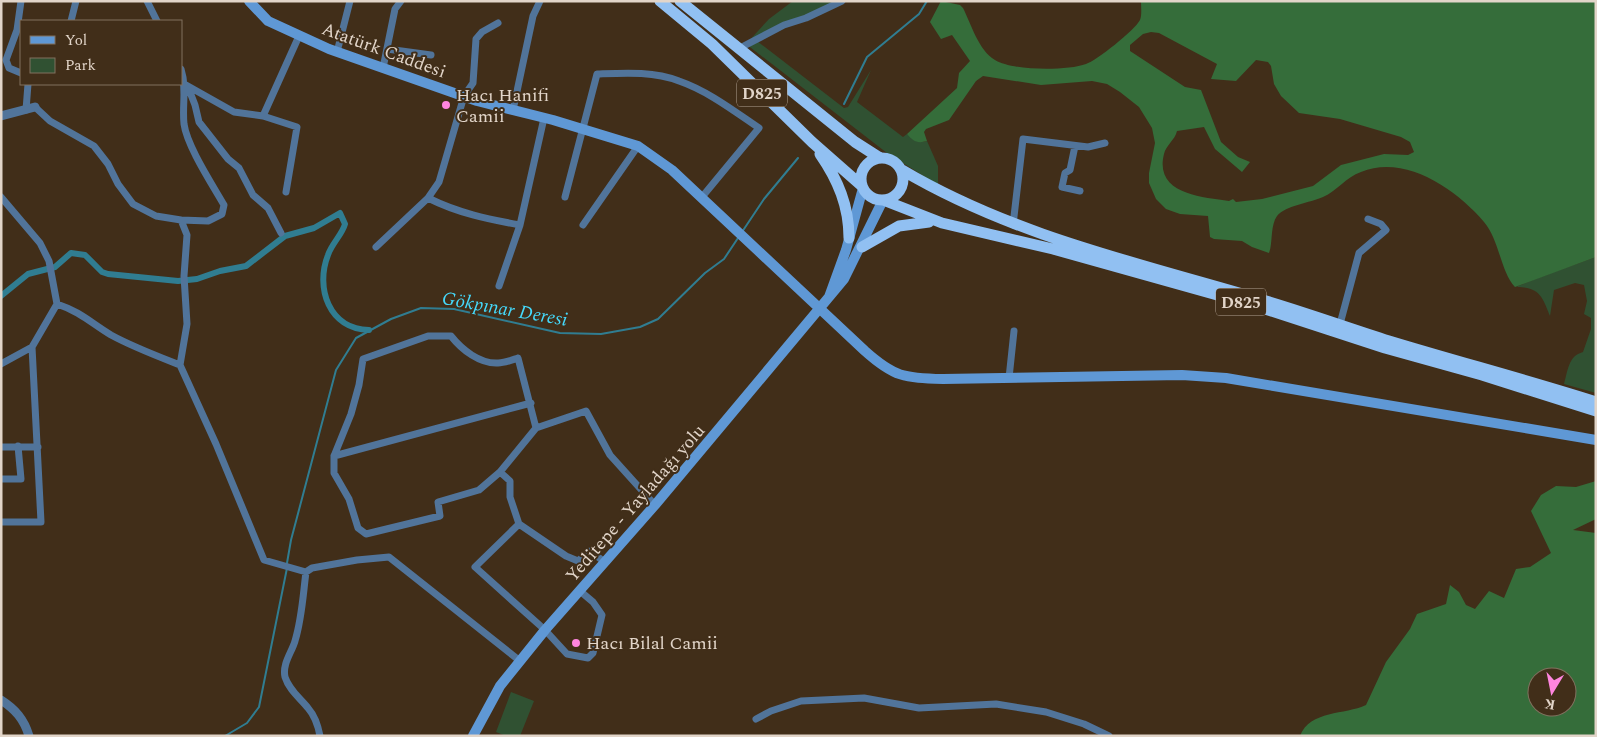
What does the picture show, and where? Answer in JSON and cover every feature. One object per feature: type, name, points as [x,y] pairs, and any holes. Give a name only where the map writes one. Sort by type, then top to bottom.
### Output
[{"type":"highway","name":"D825","points":[[660,1],[712,44],[812,142],[863,187]]},
{"type":"highway","name":"D825","points":[[680,1],[855,142],[880,158]]},
{"type":"highway","points":[[812,142],[831,170],[845,202],[849,217],[849,238]]},
{"type":"highway","points":[[880,158],[893,161],[902,170],[904,181],[900,191],[892,198],[884,200],[869,196],[863,187],[861,180],[864,168],[869,163],[880,158]]},
{"type":"highway","name":"D825","points":[[902,170],[951,198],[1013,225],[1110,257],[1255,298],[1596,402]]},
{"type":"highway","name":"D825","points":[[884,200],[942,223],[1046,246],[1253,305],[1385,348],[1482,375],[1596,411]]},
{"type":"highway","points":[[862,247],[899,226],[921,222],[942,223]]},
{"type":"main road","name":"Atatürk Caddesi","points":[[249,1],[268,22],[337,52],[464,96],[638,146],[661,161],[702,197],[818,308],[890,372],[920,379],[1182,375],[1226,378],[1596,440]]},
{"type":"main road","name":"Yeditepe - Yayladağı yolu","points":[[829,297],[849,238],[863,187]]},
{"type":"main road","name":"Yeditepe - Yayladağı yolu","points":[[473,736],[500,686],[545,630],[608,561],[759,383],[818,308],[844,279],[862,247],[884,200]]},
{"type":"street","points":[[20,73],[9,68],[6,60],[17,30],[21,1]]},
{"type":"street","points":[[71,20],[76,1]]},
{"type":"street","points":[[148,1],[157,20]]},
{"type":"street","points":[[337,52],[350,1]]},
{"type":"street","points":[[383,68],[395,9],[400,1]]},
{"type":"street","points":[[513,110],[533,16],[540,1]]},
{"type":"street","points":[[738,49],[784,25],[806,18],[842,1]]},
{"type":"street","points":[[376,247],[428,198],[439,182],[464,96],[472,83],[476,40],[482,32],[498,23]]},
{"type":"street","points":[[262,116],[299,36]]},
{"type":"street","points":[[387,49],[431,54]]},
{"type":"street","points":[[182,72],[195,105],[199,122],[228,159],[239,168],[249,190],[268,208],[281,233]]},
{"type":"street","points":[[565,197],[597,74],[638,73],[677,80],[697,89],[760,128],[702,197]]},
{"type":"street","points":[[28,85],[31,108],[94,146],[108,164],[118,184],[133,204],[156,216],[181,220],[208,221],[222,214],[224,205],[195,154],[184,125],[187,86]]},
{"type":"street","points":[[187,86],[234,112],[262,116],[297,127],[286,192]]},
{"type":"street","points":[[1,116],[31,108]]},
{"type":"street","points":[[500,286],[520,225],[544,118]]},
{"type":"street","points":[[1013,225],[1023,139],[1094,147],[1105,143]]},
{"type":"street","points":[[583,225],[638,146]]},
{"type":"street","points":[[1075,146],[1070,170],[1065,172],[1062,187],[1080,191]]},
{"type":"street","points":[[1,197],[40,242],[49,262],[57,304],[32,347],[1,364]]},
{"type":"street","points":[[428,198],[450,209],[471,216],[520,225]]},
{"type":"street","points":[[1340,324],[1359,253],[1386,230],[1381,224],[1368,219]]},
{"type":"street","points":[[181,220],[187,235],[184,276],[187,324],[180,365],[216,444],[264,560],[303,570],[357,560],[389,557],[520,661]]},
{"type":"street","points":[[57,304],[77,311],[110,334],[180,365]]},
{"type":"street","points":[[1009,378],[1014,331]]},
{"type":"street","points":[[536,428],[518,358],[498,363],[477,359],[458,345],[452,336],[428,336],[363,359],[359,385],[351,414],[334,456],[334,472],[349,499],[358,528],[366,534],[440,516],[438,502],[478,490],[500,472],[536,428],[586,411],[610,455],[655,505]]},
{"type":"street","points":[[1,522],[40,522],[32,347]]},
{"type":"street","points":[[334,456],[531,403]]},
{"type":"street","points":[[1,479],[21,479],[18,446]]},
{"type":"street","points":[[1,447],[38,447]]},
{"type":"street","points":[[500,472],[510,481],[510,497],[519,524],[566,556],[578,561],[590,551],[602,560],[608,561]]},
{"type":"street","points":[[519,524],[475,567],[545,630],[567,654],[588,658],[593,653],[602,615],[593,602],[580,591]]},
{"type":"street","points":[[303,570],[305,597],[295,642],[287,660],[285,676],[291,689],[310,709],[317,722],[320,736]]},
{"type":"street","points":[[756,719],[771,711],[801,701],[864,698],[919,708],[996,704],[1046,712],[1084,724],[1109,736]]},
{"type":"street","points":[[1,700],[15,709],[26,726],[29,736]]},
{"type":"green space","points":[[793,1],[842,1],[757,41],[844,108],[848,107],[871,70],[857,102],[903,137],[907,134],[924,142],[927,141],[938,166],[938,185],[887,153],[746,44],[769,19]]},
{"type":"green space","points":[[941,1],[960,5],[980,44],[989,56],[1003,64],[1027,68],[1054,69],[1091,62],[1123,38],[1140,20],[1141,1],[1596,1],[1596,257],[1515,287],[1506,273],[1489,229],[1472,210],[1444,187],[1428,178],[1412,171],[1395,168],[1378,168],[1361,172],[1323,197],[1281,212],[1273,225],[1269,253],[1242,241],[1214,239],[1210,237],[1208,216],[1180,214],[1166,209],[1156,199],[1149,183],[1155,143],[1152,128],[1139,107],[1120,92],[1107,84],[1092,81],[1041,85],[983,76],[976,81],[949,120],[926,129],[924,132],[927,141],[916,141],[907,134],[957,88],[959,73],[970,61],[952,35],[941,39],[930,22]],"holes":[[[1159,33],[1217,64],[1211,79],[1236,81],[1256,60],[1268,62],[1271,66],[1274,84],[1281,96],[1299,113],[1340,119],[1401,137],[1410,142],[1414,152],[1408,155],[1384,154],[1341,165],[1313,186],[1262,199],[1236,202],[1233,199],[1229,201],[1206,198],[1182,191],[1166,178],[1163,167],[1165,151],[1177,131],[1204,127],[1215,149],[1242,172],[1250,162],[1238,157],[1221,142],[1201,90],[1185,87],[1130,51],[1130,45],[1143,34]]]},
{"type":"green space","points":[[1596,257],[1596,393],[1564,384],[1571,360],[1583,352],[1591,329],[1591,318],[1584,314],[1587,301],[1584,285],[1575,283],[1554,290],[1550,316],[1540,295],[1531,289],[1517,287]]},
{"type":"green space","points":[[1596,481],[1596,519],[1573,530],[1596,533],[1596,736],[1300,736],[1305,728],[1320,717],[1366,705],[1386,662],[1410,629],[1417,614],[1446,604],[1450,585],[1459,592],[1466,605],[1475,609],[1489,591],[1504,598],[1516,569],[1530,567],[1551,553],[1531,511],[1541,495],[1556,486],[1576,487]]},
{"type":"green space","points":[[511,692],[534,701],[520,736],[506,736],[496,732]]},
{"type":"waterway","name":"Gökpınar Deresi","points":[[844,104],[867,57],[919,14],[927,1]]},
{"type":"waterway","name":"Gökpınar Deresi","points":[[742,232],[764,199],[798,158]]},
{"type":"waterway","points":[[1,296],[28,274],[55,267],[71,253],[85,255],[102,272],[108,274],[178,281],[197,279],[220,271],[246,266],[285,236],[314,228],[340,213],[345,224],[328,255],[324,268],[325,293],[335,315],[355,328],[369,330]]},
{"type":"waterway","name":"Gökpınar Deresi","points":[[287,563],[291,540],[336,370],[356,338],[391,319],[421,308],[454,309],[560,333],[601,334],[640,327],[658,319],[705,273],[724,259],[738,238]]},
{"type":"waterway","name":"Gökpınar Deresi","points":[[225,736],[247,723],[259,707],[287,568]]},
{"type":"place","name":"Hacı Hanifi Camii","points":[[446,105]]},
{"type":"place","name":"Hacı Bilal Camii","points":[[576,643]]}]
